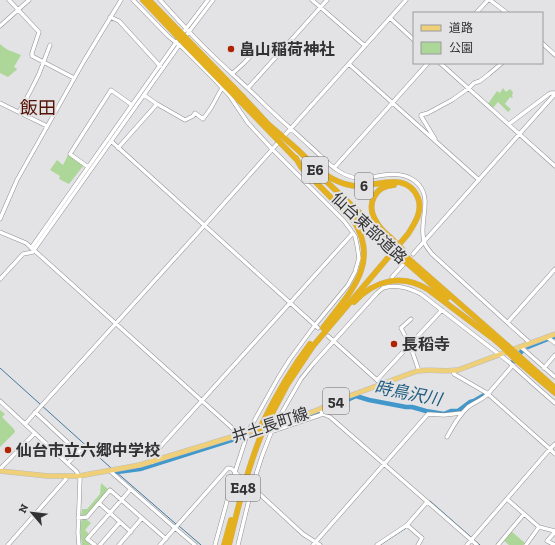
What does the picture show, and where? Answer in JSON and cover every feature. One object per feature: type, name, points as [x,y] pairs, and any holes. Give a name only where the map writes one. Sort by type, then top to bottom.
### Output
[{"type":"highway","name":"仙台東部道路","points":[[143,0],[180,35],[242,99],[296,158],[436,283],[555,393]]},
{"type":"highway","name":"仙台東部道路","points":[[149,0],[180,35]]},
{"type":"highway","name":"仙台東部道路","points":[[242,99],[388,241]]},
{"type":"highway","name":"6","points":[[267,123],[316,167],[335,180],[352,186],[401,182],[412,189],[418,200],[419,213],[411,229],[336,317],[308,353]]},
{"type":"highway","name":"6","points":[[296,158],[301,167],[354,221],[364,242],[364,258],[360,274],[352,289],[318,328]]},
{"type":"highway","name":"6","points":[[318,328],[388,253],[414,220],[416,208],[414,197],[406,189],[396,185],[382,188],[374,196],[372,204],[372,212],[388,241]]},
{"type":"highway","name":"仙台東部道路","points":[[402,253],[490,337],[506,347]]},
{"type":"highway","points":[[308,353],[362,295],[374,286],[396,280],[408,281],[425,287],[439,296],[490,337]]},
{"type":"highway","name":"E48","points":[[224,545],[246,464],[274,399],[304,353],[318,328]]},
{"type":"highway","name":"E48","points":[[264,424],[308,353]]},
{"type":"highway","name":"仙台東部道路","points":[[518,358],[555,388]]},
{"type":"highway","name":"E48","points":[[229,545],[238,505],[260,434]]},
{"type":"main road","name":"井土長町線","points":[[0,470],[36,475],[79,476],[140,465],[321,411],[344,398],[379,382],[420,370],[458,370],[555,334]]},
{"type":"street","points":[[9,0],[39,32],[32,56],[74,78]]},
{"type":"street","points":[[0,26],[29,0]]},
{"type":"street","points":[[0,219],[17,180],[47,126],[110,17],[122,0]]},
{"type":"street","points":[[133,0],[168,36],[222,87],[248,123],[344,221],[353,233],[359,251],[359,258],[355,272],[348,285],[318,328],[290,359],[248,432],[235,472],[215,545]]},
{"type":"street","points":[[160,0],[207,51],[334,168],[347,176],[359,178],[394,174],[407,176],[416,181],[425,196],[423,231],[424,241],[432,254],[530,343]]},
{"type":"street","points":[[0,279],[23,254],[33,252],[33,249],[144,95],[208,0]]},
{"type":"street","points":[[188,30],[213,0]]},
{"type":"street","points":[[312,0],[364,46]]},
{"type":"street","points":[[248,88],[328,0]]},
{"type":"street","points":[[285,135],[406,0]]},
{"type":"street","points":[[477,12],[489,0],[506,12]]},
{"type":"street","points":[[110,17],[119,21],[160,66]]},
{"type":"street","points":[[390,18],[413,39]]},
{"type":"street","points":[[33,249],[88,167],[160,66],[178,44]]},
{"type":"street","points":[[543,44],[555,55]]},
{"type":"street","points":[[19,112],[31,90],[50,45]]},
{"type":"street","points":[[144,95],[185,120],[195,114],[203,119],[211,108],[222,87],[232,74],[259,47]]},
{"type":"street","points":[[349,64],[479,180]]},
{"type":"street","points":[[334,168],[427,64]]},
{"type":"street","points":[[441,64],[555,166]]},
{"type":"street","points":[[434,140],[435,138],[421,114],[428,113],[452,100],[474,83],[485,78],[501,64]]},
{"type":"street","points":[[88,167],[70,154],[111,90],[132,105]]},
{"type":"street","points":[[509,124],[549,94],[555,94]]},
{"type":"street","points":[[413,254],[555,94]]},
{"type":"street","points":[[0,103],[47,126]]},
{"type":"street","points":[[118,148],[157,104]]},
{"type":"street","points":[[111,141],[318,328]]},
{"type":"street","points":[[25,424],[277,144]]},
{"type":"street","points":[[0,232],[26,243],[240,435]]},
{"type":"street","points":[[152,462],[151,457],[353,233]]},
{"type":"street","points":[[392,277],[403,265]]},
{"type":"street","points":[[508,322],[555,269]]},
{"type":"street","points":[[280,424],[282,414],[301,379],[333,341],[384,287],[405,287],[421,294],[500,354],[555,403]]},
{"type":"street","points":[[328,336],[379,382],[442,310]]},
{"type":"street","points":[[411,319],[401,328],[420,370]]},
{"type":"street","points":[[547,337],[555,344]]},
{"type":"street","points":[[521,347],[555,377]]},
{"type":"street","points":[[544,368],[555,355]]},
{"type":"street","points":[[447,437],[462,413],[488,394],[513,365]]},
{"type":"street","points":[[453,370],[454,374],[488,394],[555,454]]},
{"type":"street","points":[[0,401],[76,470],[80,482],[78,518],[80,545]]},
{"type":"street","points":[[272,431],[321,411],[330,417],[477,545]]},
{"type":"street","points":[[35,412],[78,452]]},
{"type":"street","points":[[314,544],[428,414],[438,415],[462,413]]},
{"type":"street","points":[[238,545],[252,487],[274,425]]},
{"type":"street","points":[[0,470],[36,433]]},
{"type":"street","points":[[467,545],[555,444]]},
{"type":"street","points":[[68,463],[84,446]]},
{"type":"street","points":[[160,545],[228,468],[239,476]]},
{"type":"street","points":[[113,470],[131,489],[176,526],[195,545]]},
{"type":"street","points":[[8,545],[66,478],[65,476]]},
{"type":"street","points":[[248,484],[314,544],[320,545]]},
{"type":"street","points":[[95,545],[87,538],[131,489]]},
{"type":"street","points":[[78,518],[87,517],[110,490],[166,539]]},
{"type":"street","points":[[507,499],[539,527],[555,532],[547,542],[555,545]]},
{"type":"street","points":[[377,545],[407,525],[427,502]]},
{"type":"street","points":[[99,503],[131,532]]},
{"type":"street","points":[[498,545],[524,514]]},
{"type":"street","points":[[119,545],[142,518]]},
{"type":"street","points":[[100,545],[120,522]]},
{"type":"street","points":[[407,525],[422,538],[418,545]]},
{"type":"street","points":[[526,545],[539,527]]},
{"type":"green space","points":[[0,44],[7,50],[21,55],[14,67],[17,69],[16,71],[8,77],[0,73]]},
{"type":"green space","points":[[503,88],[506,92],[510,89],[513,92],[513,98],[510,97],[505,104],[511,109],[508,112],[498,102],[492,109],[487,105],[497,91],[500,93]]},
{"type":"green space","points":[[68,155],[84,165],[69,184],[59,179],[60,176],[50,170],[57,160],[63,165]]},
{"type":"green space","points":[[0,410],[5,414],[2,417],[14,429],[15,432],[0,447]]},
{"type":"green space","points":[[101,483],[109,490],[86,516],[82,517],[82,509],[87,509],[100,494]]},
{"type":"green space","points":[[82,519],[86,519],[91,523],[85,530],[90,535],[86,539],[91,544],[89,545],[82,545],[80,529]]},
{"type":"green space","points":[[511,531],[525,543],[523,545],[509,545],[503,540]]},
{"type":"waterway","name":"時鳥沢川","points":[[528,347],[548,339]]},
{"type":"waterway","name":"時鳥沢川","points":[[513,362],[522,351]]},
{"type":"waterway","points":[[0,368],[111,468]]},
{"type":"waterway","name":"時鳥沢川","points":[[323,411],[356,396],[369,400],[444,414],[451,411],[458,411],[470,402],[486,394]]},
{"type":"waterway","name":"時鳥沢川","points":[[296,421],[319,413]]},
{"type":"waterway","name":"時鳥沢川","points":[[250,434],[270,429]]},
{"type":"waterway","name":"時鳥沢川","points":[[117,472],[140,469],[241,437]]},
{"type":"waterway","points":[[115,471],[176,524]]},
{"type":"waterway","points":[[430,501],[471,537]]},
{"type":"waterway","points":[[417,516],[427,504]]},
{"type":"waterway","points":[[179,526],[201,545]]},
{"type":"waterway","points":[[380,545],[406,528]]},
{"type":"waterway","points":[[528,545],[538,531]]},
{"type":"waterway","points":[[474,540],[480,545]]},
{"type":"place","name":"畠山稲荷神社","points":[[231,49]]},
{"type":"place","name":"長稻寺","points":[[394,344]]},
{"type":"place","name":"仙台市立六郷中学校","points":[[8,450]]},
{"type":"district","name":"飯田","points":[[38,108]]}]
